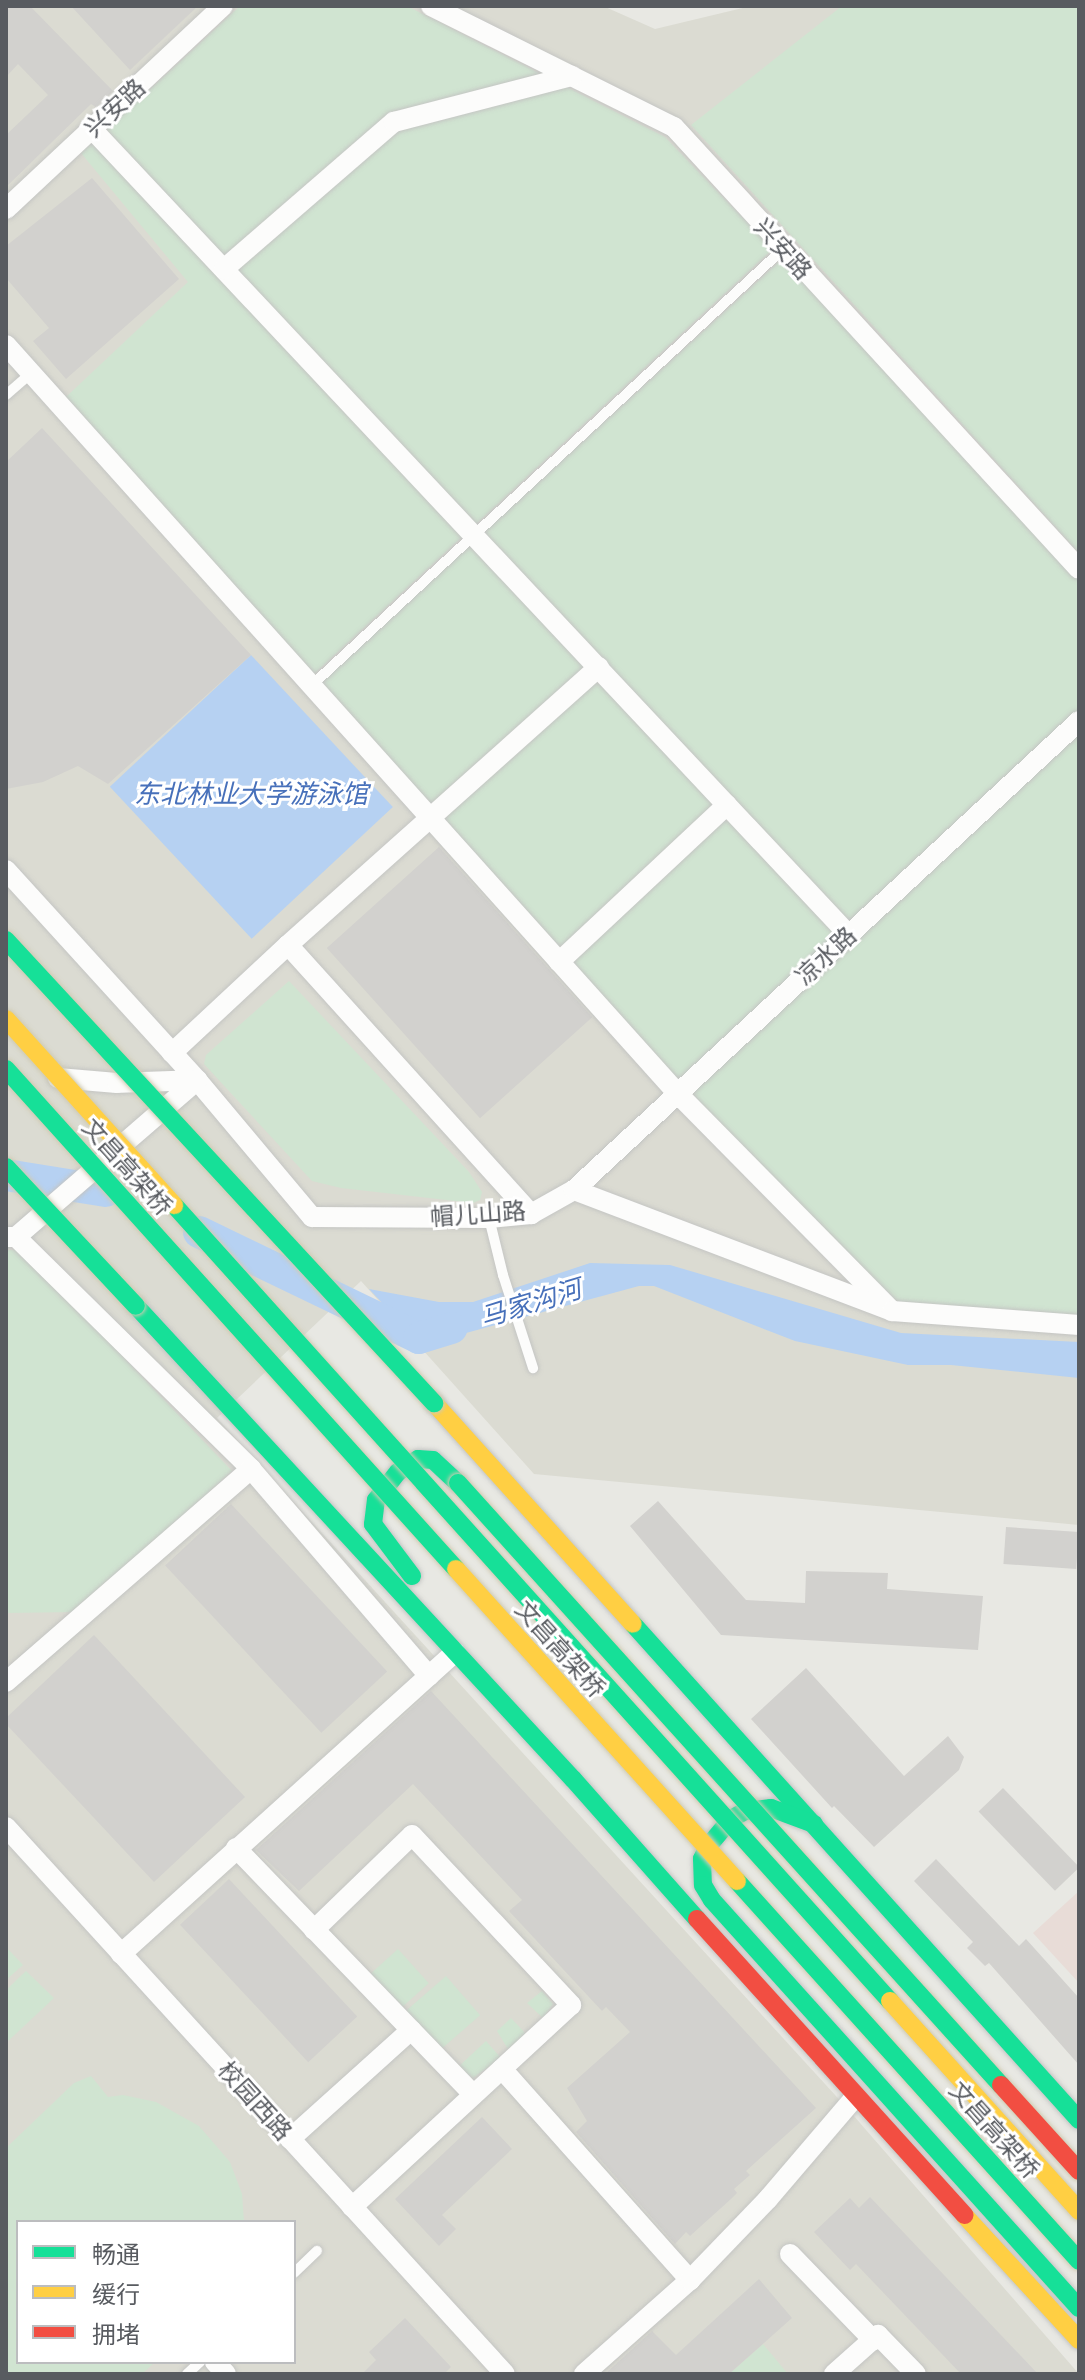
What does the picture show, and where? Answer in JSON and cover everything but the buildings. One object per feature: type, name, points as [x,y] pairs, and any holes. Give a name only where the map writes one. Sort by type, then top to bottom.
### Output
[{"type":"main road","points":[[6,940],[434,1403],[1079,2120]]},
{"type":"main road","name":"文昌高架桥","points":[[6,1019],[1079,2211]]},
{"type":"main road","name":"文昌高架桥","points":[[6,1071],[1079,2261]]},
{"type":"main road","points":[[6,1167],[573,1779],[855,2097],[1079,2340]]},
{"type":"main road","points":[[429,1594],[386,1546],[373,1524],[373,1512],[387,1483],[418,1459],[433,1460],[458,1483],[1079,2171]]},
{"type":"main road","points":[[524,1697],[573,1779]]},
{"type":"main road","points":[[817,1826],[759,1807],[731,1819],[714,1837],[702,1859],[703,1885],[712,1900],[1079,2308]]},
{"type":"street","name":"兴安路","points":[[6,209],[223,6]]},
{"type":"street","name":"兴安路","points":[[431,6],[674,127],[1079,569]]},
{"type":"street","points":[[224,269],[394,122],[572,76]]},
{"type":"street","points":[[92,129],[849,935]]},
{"type":"street","points":[[6,345],[678,1094],[892,1311]]},
{"type":"street","points":[[172,1053],[599,667]]},
{"type":"street","name":"凉水路","points":[[574,1190],[1079,721]]},
{"type":"street","points":[[559,962],[727,805]]},
{"type":"street","name":"帽儿山路","points":[[6,870],[197,1080],[312,1217],[489,1218],[531,1214],[574,1190]]},
{"type":"street","points":[[288,945],[531,1214]]},
{"type":"street","points":[[6,1071],[117,1083],[197,1080]]},
{"type":"street","points":[[197,1080],[11,1237],[251,1469],[429,1676]]},
{"type":"street","points":[[574,1190],[892,1311],[1079,1325]]},
{"type":"street","points":[[6,1682],[251,1469]]},
{"type":"street","points":[[121,1954],[455,1652]]},
{"type":"street","name":"校园西路","points":[[6,1827],[352,2207],[492,2370]]},
{"type":"street","points":[[314,1930],[412,1835],[571,2005],[352,2207]]},
{"type":"street","points":[[236,1848],[473,2094]]},
{"type":"street","points":[[290,2139],[411,2030]]},
{"type":"street","points":[[502,2069],[690,2280]]},
{"type":"street","points":[[584,2374],[690,2280],[768,2199],[855,2097]]},
{"type":"street","points":[[790,2254],[873,2340]]},
{"type":"street","points":[[834,2374],[878,2335],[916,2374]]},
{"type":"lane","points":[[310,687],[783,249]]},
{"type":"lane","points":[[6,395],[31,373]]},
{"type":"lane","points":[[489,1218],[503,1275],[533,1368]]},
{"type":"lane","points":[[296,2271],[317,2251]]},
{"type":"shaded area","points":[[6,6],[603,6],[655,29],[751,6],[1079,6],[1079,1525],[534,1474],[361,1281],[217,1418],[846,2107],[1079,2374],[6,2374]]},
{"type":"shaded area","points":[[1079,1891],[1079,1983],[1033,1933]]},
{"type":"green space","points":[[240,6],[407,6],[665,137],[773,249],[312,676],[66,397],[188,282],[81,153]]},
{"type":"green space","points":[[842,6],[1079,6],[1079,553],[691,125]]},
{"type":"green space","points":[[783,258],[1079,578],[1079,711],[680,1082],[315,687]]},
{"type":"green space","points":[[1079,730],[1079,1318],[895,1305],[687,1095]]},
{"type":"green space","points":[[289,981],[469,1172],[482,1192],[480,1200],[473,1203],[341,1188],[312,1181],[204,1064],[206,1055]]},
{"type":"green space","points":[[6,1250],[21,1250],[232,1471],[76,1612],[6,1613]]},
{"type":"green space","points":[[6,1947],[23,1965],[6,1980]]},
{"type":"green space","points":[[398,1949],[429,1983],[401,2009],[370,1974]]},
{"type":"green space","points":[[26,1971],[54,1998],[6,2043],[6,1990]]},
{"type":"green space","points":[[446,1976],[480,2015],[439,2051],[405,2011]]},
{"type":"green space","points":[[542,1991],[553,2004],[543,2018],[527,2003]]},
{"type":"green space","points":[[511,2018],[526,2034],[508,2049],[497,2031]]},
{"type":"green space","points":[[486,2041],[501,2058],[473,2078],[456,2069]]},
{"type":"green space","points":[[91,2076],[108,2097],[123,2095],[156,2102],[199,2126],[230,2162],[242,2194],[244,2220],[16,2220],[16,2364],[153,2364],[142,2374],[6,2374],[6,2148],[74,2083]]},
{"type":"green space","points":[[763,2344],[788,2374],[729,2374]]},
{"type":"water","name":"东北林业大学游泳馆","points":[[251,655],[393,807],[252,939],[110,787]]},
{"type":"water","points":[[590,1263],[670,1265],[901,1333],[1079,1342],[1079,1378],[951,1365],[908,1365],[795,1341],[654,1286],[639,1286],[422,1345],[369,1289],[439,1302],[473,1302]]},
{"type":"waterway","name":"马家沟河","points":[[6,1175],[106,1191]]},
{"type":"waterway","name":"马家沟河","points":[[199,1232],[419,1338],[451,1328]]},
{"type":"traffic: fast","points":[[6,940],[434,1403]]},
{"type":"traffic: fast","points":[[6,1069],[456,1569]]},
{"type":"traffic: fast","points":[[6,1167],[136,1306]]},
{"type":"traffic: fast","points":[[174,1205],[890,2001]]},
{"type":"traffic: fast","points":[[136,1306],[573,1779],[697,1919]]},
{"type":"traffic: fast","points":[[412,1576],[373,1524],[376,1500],[398,1472],[418,1459],[433,1460],[458,1483]]},
{"type":"traffic: fast","points":[[458,1483],[1001,2085]]},
{"type":"traffic: fast","points":[[633,1624],[1079,2120]]},
{"type":"traffic: fast","points":[[814,1824],[771,1808],[745,1811],[731,1819],[708,1846],[702,1859],[703,1885],[712,1900],[1079,2308]]},
{"type":"traffic: fast","points":[[737,1881],[1079,2261]]},
{"type":"traffic: slow","points":[[6,1019],[174,1205]]},
{"type":"traffic: slow","points":[[434,1403],[633,1624]]},
{"type":"traffic: slow","points":[[456,1569],[737,1881]]},
{"type":"traffic: slow","points":[[890,2001],[1079,2211]]},
{"type":"traffic: slow","points":[[964,2215],[1079,2340]]},
{"type":"traffic: jam","points":[[697,1919],[964,2215]]},
{"type":"traffic: jam","points":[[1001,2085],[1079,2171]]}]
